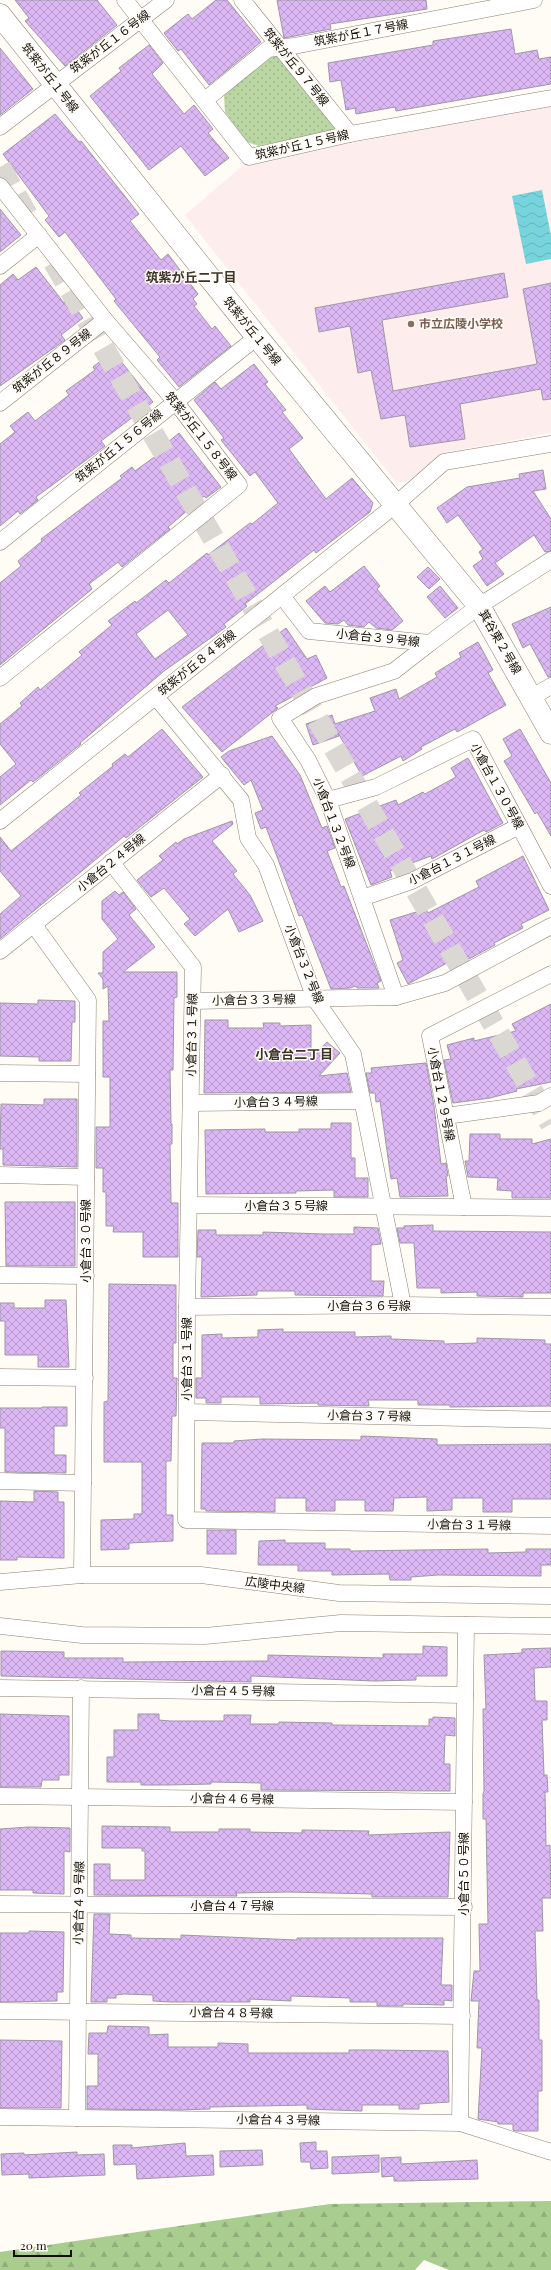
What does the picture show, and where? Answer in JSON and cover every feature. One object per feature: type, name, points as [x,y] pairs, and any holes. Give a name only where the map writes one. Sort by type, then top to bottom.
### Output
[{"type":"street","name":"筑紫が丘１５号線","points":[[125,0],[249,157],[350,134],[551,98]]},
{"type":"street","name":"筑紫が丘１６号線","points":[[0,127],[54,84],[166,0]]},
{"type":"street","name":"筑紫が丘９７号線","points":[[242,0],[350,134]]},
{"type":"street","name":"筑紫が丘１７号線","points":[[205,100],[268,49],[280,46],[294,46],[534,0]]},
{"type":"street","name":"筑紫が丘１号線","points":[[0,15],[257,337],[394,506],[479,606]]},
{"type":"street","name":"筑紫が丘１５８号線","points":[[0,186],[105,320],[175,401],[239,485],[0,678]]},
{"type":"street","points":[[0,266],[39,235]]},
{"type":"street","name":"筑紫が丘８９号線","points":[[0,403],[105,320]]},
{"type":"street","name":"筑紫が丘１５６号線","points":[[0,542],[257,337]]},
{"type":"street","name":"筑紫が丘８４号線","points":[[0,820],[394,506],[444,462],[551,444]]},
{"type":"street","name":"箕谷東２号線","points":[[551,560],[479,606],[532,697],[551,733]]},
{"type":"street","name":"小倉台３９号線","points":[[282,596],[309,631],[430,643],[479,606]]},
{"type":"street","name":"小倉台１３２号線","points":[[396,997],[328,800],[308,760],[280,718],[316,696],[394,671],[430,643]]},
{"type":"street","points":[[532,697],[551,686]]},
{"type":"street","name":"小倉台３２号線","points":[[156,697],[222,775],[241,800],[248,838],[266,865],[315,999],[353,1054],[403,1305]]},
{"type":"street","name":"小倉台１３０号線","points":[[328,800],[376,787],[473,739],[551,886]]},
{"type":"street","name":"小倉台２４号線","points":[[0,951],[222,775]]},
{"type":"street","name":"小倉台１３１号線","points":[[362,898],[412,881],[519,826]]},
{"type":"street","name":"小倉台３１号線","points":[[111,862],[193,967],[187,1307],[186,1520],[551,1526]]},
{"type":"street","name":"小倉台３０号線","points":[[34,925],[88,1000],[82,1575]]},
{"type":"street","points":[[315,999],[396,997],[445,984],[551,926]]},
{"type":"street","name":"小倉台１２９号線","points":[[464,1207],[430,1036],[551,974]]},
{"type":"street","name":"小倉台３３号線","points":[[193,1001],[315,999]]},
{"type":"street","points":[[0,1073],[87,1074]]},
{"type":"street","points":[[446,1116],[539,1104],[551,1096]]},
{"type":"street","name":"小倉台３４号線","points":[[191,1103],[362,1101]]},
{"type":"street","points":[[0,1175],[86,1177]]},
{"type":"street","name":"小倉台３５号線","points":[[189,1205],[384,1207]]},
{"type":"street","points":[[384,1207],[551,1208]]},
{"type":"street","points":[[0,1275],[86,1276]]},
{"type":"street","name":"小倉台３６号線","points":[[187,1307],[403,1305],[551,1307]]},
{"type":"street","points":[[0,1377],[85,1378]]},
{"type":"street","name":"小倉台３７号線","points":[[187,1412],[551,1420]]},
{"type":"street","points":[[0,1481],[83,1483]]},
{"type":"street","name":"広陵中央線","points":[[0,1582],[82,1575],[201,1575],[339,1593],[551,1596]]},
{"type":"street","points":[[0,1626],[82,1635],[206,1636],[341,1623],[551,1626]]},
{"type":"street","name":"小倉台５０号線","points":[[460,2123],[464,1907],[466,1625]]},
{"type":"street","name":"小倉台４５号線","points":[[0,1688],[81,1688],[465,1695]]},
{"type":"street","name":"小倉台４９号線","points":[[77,2118],[81,1688]]},
{"type":"street","name":"小倉台４６号線","points":[[0,1796],[464,1802]]},
{"type":"street","name":"小倉台４７号線","points":[[0,1904],[464,1907]]},
{"type":"street","name":"小倉台４８号線","points":[[0,2011],[462,2016]]},
{"type":"street","name":"小倉台４３号線","points":[[0,2117],[460,2123],[551,2152]]},
{"type":"shaded area","name":"市立広陵小学校","points":[[551,106],[551,433],[443,453],[407,482],[396,482],[185,215],[247,162]]},
{"type":"green space","points":[[276,52],[337,129],[259,146],[247,142],[225,112],[224,95]]},
{"type":"green space","points":[[551,2201],[551,2270],[449,2270],[424,2260],[415,2270],[0,2270],[0,2252],[330,2204]]},
{"type":"water","points":[[542,190],[551,236],[551,259],[526,264],[512,196]]},
{"type":"building","points":[[15,0],[97,0],[117,25],[65,66],[25,21],[29,18]]},
{"type":"building","points":[[216,0],[227,0],[261,42],[209,85],[181,49],[178,51],[164,33],[188,14],[192,19]]},
{"type":"building","points":[[277,0],[426,0],[427,9],[330,24],[331,29],[284,38]]},
{"type":"building","points":[[511,29],[515,54],[537,50],[539,59],[551,57],[551,84],[396,111],[395,107],[356,114],[355,108],[346,110],[341,80],[330,82],[328,63],[433,45],[433,41]]},
{"type":"building","points":[[149,45],[163,63],[152,74],[184,114],[194,105],[213,129],[208,133],[229,158],[205,176],[181,146],[149,170],[90,96],[121,71],[119,68]]},
{"type":"building","points":[[0,48],[33,89],[0,115]]},
{"type":"building","points":[[55,114],[79,142],[81,141],[139,214],[130,221],[161,260],[168,254],[198,294],[193,299],[197,304],[194,306],[212,329],[215,326],[231,346],[179,387],[157,360],[160,357],[114,301],[116,299],[65,232],[59,237],[45,220],[49,216],[3,154]]},
{"type":"building","points":[[0,209],[21,235],[0,252]]},
{"type":"building","points":[[36,267],[64,303],[69,299],[83,318],[61,335],[65,340],[0,386],[0,285],[13,274],[18,280]]},
{"type":"building","points":[[504,273],[508,297],[382,320],[393,391],[537,364],[523,289],[551,283],[551,399],[543,400],[541,389],[460,404],[465,439],[410,447],[405,415],[381,419],[371,370],[358,373],[350,326],[319,332],[315,308]]},
{"type":"building","points":[[113,351],[153,402],[101,441],[105,446],[36,497],[38,500],[20,514],[18,511],[0,526],[0,444],[15,432],[10,426],[28,412],[35,421],[69,395],[66,391],[95,370],[93,367]]},
{"type":"building","points":[[254,364],[268,382],[265,384],[286,410],[282,412],[303,438],[289,449],[326,499],[352,478],[373,503],[370,512],[316,553],[314,550],[245,604],[247,606],[224,624],[226,627],[164,671],[80,743],[81,744],[33,782],[31,780],[0,805],[0,777],[16,764],[0,744],[0,724],[22,706],[20,703],[38,687],[40,690],[82,655],[79,652],[112,625],[108,621],[135,601],[136,603],[166,580],[169,583],[207,553],[208,555],[250,523],[252,524],[278,503],[255,472],[250,476],[221,440],[224,438],[194,400],[215,382],[221,389]],"holes":[[[168,610],[188,635],[155,659],[136,634]]]},
{"type":"building","points":[[179,433],[221,487],[206,498],[204,496],[168,527],[170,529],[122,567],[118,562],[89,584],[92,589],[0,665],[0,583],[21,566],[18,561],[42,541],[41,539],[122,478],[120,476],[132,467],[135,471],[164,450],[162,447]]},
{"type":"building","points":[[543,470],[546,489],[533,491],[551,519],[551,551],[545,552],[534,535],[495,563],[504,574],[487,586],[473,566],[483,559],[479,552],[483,549],[458,515],[447,523],[437,508],[467,487],[520,478],[519,474]]},
{"type":"building","points":[[364,566],[380,586],[377,589],[403,621],[392,630],[376,628],[369,622],[364,627],[348,625],[344,620],[338,624],[325,623],[306,601],[325,586],[330,592]]},
{"type":"building","points":[[428,567],[440,579],[429,589],[417,577]]},
{"type":"building","points":[[440,586],[458,608],[445,618],[427,597]]},
{"type":"building","points":[[551,607],[551,677],[548,677],[530,644],[523,648],[512,624]]},
{"type":"building","points":[[286,628],[307,659],[316,655],[327,678],[275,706],[278,708],[222,752],[182,707]]},
{"type":"building","points":[[478,642],[493,670],[488,673],[506,705],[457,732],[455,729],[421,747],[422,749],[403,761],[401,756],[362,776],[337,731],[339,736],[313,745],[306,724],[332,715],[335,724],[375,711],[370,698],[396,689],[399,699],[437,677],[435,673],[461,657],[459,653]]},
{"type":"building","points":[[162,729],[203,777],[126,838],[124,836],[0,939],[0,914],[21,896],[0,871],[0,837],[11,851],[81,795],[79,793],[113,766],[112,764],[125,754],[128,757]]},
{"type":"building","points":[[520,729],[551,783],[551,836],[537,812],[535,814],[504,761],[512,756],[503,739]]},
{"type":"building","points":[[272,736],[300,775],[322,828],[327,826],[335,848],[327,851],[341,887],[344,886],[381,981],[377,983],[379,988],[357,988],[356,986],[350,988],[331,989],[302,915],[299,916],[266,827],[261,829],[255,813],[263,810],[251,780],[244,785],[221,757],[229,751]]},
{"type":"building","points":[[468,758],[503,823],[486,832],[484,830],[432,859],[431,856],[390,871],[392,877],[371,885],[345,819],[396,800],[398,805],[423,792],[425,794],[456,777],[451,768]]},
{"type":"building","points":[[232,821],[233,824],[212,841],[237,871],[233,874],[250,895],[263,921],[239,932],[228,909],[195,936],[184,924],[190,919],[164,888],[151,897],[137,880],[163,860],[159,856],[176,842],[177,844],[184,839]]},
{"type":"building","points":[[523,856],[549,910],[521,924],[523,928],[494,943],[495,945],[450,969],[447,963],[408,984],[397,963],[403,960],[390,920],[426,909],[428,913],[479,887],[476,881]]},
{"type":"building","points":[[115,891],[119,895],[123,892],[136,909],[129,915],[155,947],[123,972],[177,972],[177,997],[174,998],[173,1070],[170,1070],[172,1144],[170,1144],[171,1203],[178,1203],[178,1257],[143,1257],[143,1232],[113,1232],[114,1226],[106,1226],[106,1192],[103,1192],[103,1168],[96,1168],[96,1127],[110,1127],[110,1077],[103,1077],[103,1021],[109,1021],[108,986],[103,989],[103,979],[98,973],[103,973],[103,952],[118,939],[102,919],[102,901]]},
{"type":"building","points":[[38,1000],[75,1001],[75,1022],[72,1022],[71,1061],[39,1061],[39,1057],[0,1056],[0,1003],[38,1004]]},
{"type":"building","points":[[551,1004],[551,1082],[516,1089],[517,1091],[490,1098],[453,1103],[444,1060],[451,1059],[447,1045],[474,1038],[474,1041],[516,1031],[512,1024]]},
{"type":"building","points":[[205,1020],[228,1020],[228,1028],[264,1028],[263,1023],[280,1023],[280,1026],[311,1025],[311,1059],[327,1042],[340,1053],[319,1076],[347,1073],[351,1092],[204,1093]]},
{"type":"building","points":[[426,1063],[434,1106],[441,1164],[446,1163],[448,1176],[446,1176],[448,1196],[400,1197],[397,1178],[391,1179],[380,1101],[376,1102],[375,1093],[370,1093],[366,1073],[372,1073],[371,1068]]},
{"type":"building","points":[[44,1099],[77,1099],[77,1167],[3,1165],[3,1149],[0,1149],[1,1104],[44,1105]]},
{"type":"building","points":[[331,1123],[351,1123],[351,1158],[355,1158],[355,1178],[368,1178],[368,1197],[334,1197],[334,1190],[296,1191],[296,1193],[206,1194],[205,1130],[265,1129],[265,1132],[299,1132],[299,1129],[331,1129]]},
{"type":"building","points":[[470,1134],[500,1134],[500,1139],[532,1139],[532,1144],[551,1139],[551,1198],[512,1198],[512,1191],[497,1190],[498,1178],[468,1177],[465,1161],[469,1161]]},
{"type":"building","points":[[5,1202],[75,1202],[75,1266],[6,1266]]},
{"type":"building","points":[[433,1225],[433,1231],[551,1232],[551,1293],[523,1293],[523,1297],[477,1296],[477,1292],[441,1293],[441,1288],[417,1288],[414,1243],[400,1243],[397,1228],[404,1228],[404,1226]]},
{"type":"building","points":[[354,1227],[378,1228],[381,1244],[371,1245],[371,1281],[384,1281],[383,1296],[295,1295],[295,1291],[257,1291],[257,1295],[201,1297],[202,1257],[197,1257],[198,1230],[216,1230],[216,1235],[263,1235],[263,1232],[354,1234]]},
{"type":"building","points":[[109,1284],[176,1285],[176,1343],[173,1343],[173,1378],[177,1378],[176,1416],[172,1416],[171,1461],[166,1461],[166,1515],[173,1515],[173,1541],[129,1543],[129,1549],[101,1550],[101,1520],[134,1519],[134,1514],[142,1514],[142,1462],[104,1462],[104,1402],[108,1401]]},
{"type":"building","points":[[45,1300],[66,1300],[69,1367],[38,1367],[38,1355],[5,1355],[5,1321],[0,1321],[0,1303],[14,1303],[14,1308],[45,1308]]},
{"type":"building","points":[[283,1329],[283,1332],[355,1332],[355,1337],[391,1336],[391,1339],[444,1341],[444,1344],[477,1343],[477,1338],[545,1340],[545,1344],[551,1344],[551,1406],[450,1407],[450,1405],[418,1405],[418,1400],[368,1400],[369,1406],[318,1405],[318,1403],[260,1404],[260,1397],[221,1397],[221,1403],[206,1403],[206,1398],[196,1398],[196,1378],[202,1378],[202,1335],[222,1334],[222,1338],[258,1337],[258,1330]]},
{"type":"building","points":[[67,1407],[67,1426],[54,1426],[54,1455],[66,1455],[66,1473],[5,1472],[5,1428],[0,1428],[0,1408]]},
{"type":"building","points":[[361,1436],[437,1439],[437,1445],[551,1444],[551,1499],[512,1499],[512,1512],[483,1512],[483,1498],[452,1498],[452,1510],[427,1511],[427,1497],[394,1498],[393,1511],[365,1511],[365,1500],[335,1500],[335,1511],[306,1511],[306,1498],[275,1498],[275,1512],[206,1511],[206,1509],[201,1509],[202,1443],[234,1443],[234,1441],[262,1439],[361,1440]]},
{"type":"building","points":[[34,1491],[58,1492],[58,1502],[64,1502],[64,1558],[17,1557],[17,1560],[0,1560],[0,1501],[34,1502]]},
{"type":"building","points":[[207,1530],[236,1530],[236,1554],[207,1554]]},
{"type":"building","points":[[285,1540],[285,1543],[325,1543],[325,1549],[350,1549],[350,1551],[488,1549],[488,1553],[526,1552],[526,1549],[551,1549],[551,1565],[541,1565],[541,1576],[438,1575],[411,1577],[411,1580],[390,1580],[389,1574],[332,1575],[332,1571],[298,1571],[298,1565],[258,1565],[259,1541]]},
{"type":"building","points":[[423,1646],[447,1647],[447,1676],[416,1676],[416,1680],[374,1681],[251,1676],[251,1682],[1,1676],[1,1651],[64,1652],[64,1658],[123,1658],[123,1662],[268,1661],[268,1655],[383,1658],[383,1654],[423,1654]]},
{"type":"building","points":[[551,1648],[551,1667],[534,1668],[535,1701],[547,1701],[547,1720],[542,1720],[544,1775],[547,1775],[548,1792],[545,1792],[546,1846],[550,1845],[551,1898],[542,1898],[543,1931],[535,1931],[537,2000],[539,2000],[539,2040],[542,2040],[542,2091],[538,2091],[538,2131],[516,2131],[513,2130],[513,2124],[498,2124],[498,2122],[478,2119],[482,2048],[477,2048],[479,2001],[471,2001],[474,1971],[480,1971],[479,1924],[488,1924],[486,1819],[483,1819],[483,1709],[486,1709],[484,1655],[522,1653],[522,1649]]},
{"type":"building","points":[[0,1714],[69,1716],[69,1775],[59,1775],[59,1780],[42,1780],[41,1787],[0,1787]]},
{"type":"building","points":[[138,1714],[159,1714],[159,1720],[170,1721],[224,1721],[224,1715],[251,1715],[250,1724],[279,1724],[279,1722],[332,1723],[332,1725],[429,1726],[429,1719],[433,1719],[433,1717],[455,1718],[455,1736],[445,1735],[444,1764],[450,1764],[450,1791],[261,1790],[261,1783],[211,1782],[211,1784],[141,1785],[141,1782],[107,1782],[107,1757],[114,1757],[114,1730],[138,1730]]},
{"type":"building","points":[[102,1826],[170,1827],[170,1832],[219,1832],[219,1829],[250,1829],[250,1832],[302,1833],[302,1830],[369,1831],[368,1835],[450,1832],[448,1897],[372,1897],[372,1894],[288,1892],[236,1893],[237,1896],[94,1895],[94,1864],[110,1864],[110,1880],[145,1880],[145,1851],[142,1851],[142,1848],[102,1848]]},
{"type":"building","points":[[29,1827],[70,1828],[70,1852],[64,1851],[64,1894],[33,1893],[33,1890],[0,1890],[0,1829]]},
{"type":"building","points":[[94,1914],[110,1914],[109,1934],[131,1935],[131,1938],[181,1939],[181,1935],[297,1940],[297,1938],[443,1938],[441,1985],[452,1985],[452,2001],[444,2000],[444,2005],[403,2004],[403,2006],[377,2006],[377,2002],[350,2002],[350,1998],[291,1996],[291,2001],[250,1999],[250,2002],[171,2002],[153,2001],[153,1995],[124,1994],[116,1995],[116,1998],[107,1998],[107,2002],[91,2002]]},
{"type":"building","points":[[29,1931],[64,1932],[63,1992],[57,1992],[57,2001],[0,2002],[0,1933],[29,1933]]},
{"type":"building","points":[[108,2026],[149,2027],[149,2035],[168,2034],[168,2047],[218,2047],[218,2043],[248,2044],[248,2053],[349,2053],[349,2050],[448,2051],[449,2102],[419,2104],[419,2109],[399,2109],[399,2105],[362,2105],[362,2111],[307,2109],[307,2105],[210,2107],[210,2109],[181,2110],[87,2109],[87,2086],[98,2086],[98,2054],[88,2054],[89,2033],[107,2033]]},
{"type":"building","points":[[0,2040],[62,2041],[61,2108],[0,2108]]},
{"type":"building","points":[[316,2142],[316,2151],[327,2151],[328,2168],[311,2169],[310,2162],[301,2162],[300,2143]]},
{"type":"building","points":[[185,2143],[186,2156],[213,2155],[214,2175],[137,2179],[136,2164],[114,2165],[113,2145],[132,2145],[132,2148]]},
{"type":"building","points":[[262,2150],[263,2165],[220,2167],[220,2151]]},
{"type":"building","points":[[77,2152],[77,2155],[104,2154],[105,2175],[29,2178],[29,2174],[2,2175],[1,2154],[24,2153],[24,2155]]},
{"type":"building","points":[[379,2155],[379,2172],[332,2174],[332,2157]]},
{"type":"building","points":[[401,2157],[401,2164],[477,2160],[478,2179],[394,2181],[394,2176],[382,2177],[381,2158]]},
{"type":"tunnel","points":[[0,167],[27,215]]},
{"type":"tunnel","points":[[54,262],[551,1124]]},
{"type":"place","name":"市立広陵小学校","points":[[411,324]]},
{"type":"district","name":"筑紫が丘二丁目","points":[[191,277]]},
{"type":"district","name":"小倉台二丁目","points":[[294,1054]]}]
